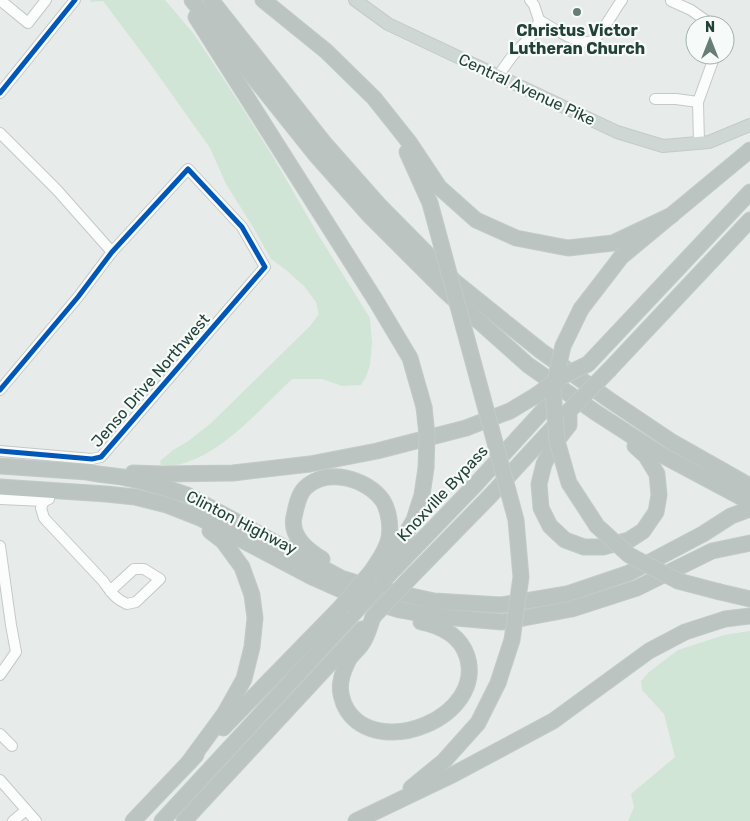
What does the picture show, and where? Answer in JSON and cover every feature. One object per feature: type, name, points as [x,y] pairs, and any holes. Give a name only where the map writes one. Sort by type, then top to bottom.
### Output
[{"type":"highway","points":[[133,821],[340,608],[380,577],[414,520],[422,495],[426,468],[427,435],[424,407],[410,358],[195,15],[192,0]]},
{"type":"highway","points":[[192,0],[315,154],[370,216],[446,292],[528,365],[595,412],[660,454],[750,502]]},
{"type":"highway","points":[[211,0],[325,144],[378,204],[455,282],[541,351],[608,399],[672,442],[750,486]]},
{"type":"highway","points":[[264,0],[326,51],[374,98],[409,142],[438,187],[476,220],[516,238],[568,248],[612,243],[672,215]]},
{"type":"highway","points":[[374,98],[404,145],[430,203],[516,520],[521,577],[512,640],[498,683],[478,723],[444,761],[390,804]]},
{"type":"highway","points":[[750,150],[621,257],[582,310],[563,346],[553,390],[557,441],[569,483],[597,526],[630,555],[678,581],[750,599]]},
{"type":"highway","name":"Knoxville Bypass","points":[[162,821],[356,611],[380,577],[476,484],[750,192]]},
{"type":"highway","points":[[184,821],[373,617],[491,495],[750,220]]},
{"type":"highway","points":[[87,472],[98,470],[163,474],[233,473],[310,464],[378,451],[466,428],[510,411],[561,377],[591,360]]},
{"type":"highway","points":[[569,411],[569,425],[555,443],[544,464],[539,484],[541,508],[550,526],[565,540],[584,548],[603,548],[628,540],[643,531],[656,512],[659,495],[657,474],[646,456],[595,412]]},
{"type":"highway","points":[[0,466],[87,472],[121,477],[187,495],[341,578],[434,601],[501,604],[567,594],[628,573],[703,534],[731,516],[750,509]]},
{"type":"highway","points":[[357,583],[351,576],[310,552],[301,544],[296,534],[293,521],[298,499],[304,488],[316,481],[328,477],[348,478],[368,486],[383,502],[390,520],[389,538],[380,577]]},
{"type":"highway","name":"Clinton Highway","points":[[0,486],[135,497],[167,505],[200,518],[312,577],[357,597],[400,610]]},
{"type":"highway","points":[[182,510],[189,518],[223,541],[242,567],[252,595],[255,618],[252,647],[244,679],[225,713],[189,762]]},
{"type":"highway","points":[[400,610],[433,616],[502,622],[572,609],[637,588],[712,551],[750,543]]},
{"type":"highway","points":[[373,617],[363,642],[349,659],[341,681],[344,706],[351,717],[368,728],[378,731],[407,731],[421,727],[446,714],[464,694],[470,672],[465,650],[459,641],[447,630],[434,624],[410,618],[400,610]]},
{"type":"highway","points":[[356,821],[462,770],[553,721],[649,651],[685,632],[725,619],[750,616]]},
{"type":"main road","name":"Central Avenue Pike","points":[[354,0],[388,24],[617,132],[663,146],[704,142],[750,126]]},
{"type":"street","points":[[0,0],[28,23],[46,0]]},
{"type":"street","points":[[0,93],[75,0]]},
{"type":"street","points":[[498,76],[513,55],[536,31],[539,20],[534,5],[530,0]]},
{"type":"street","points":[[539,20],[576,40],[584,43],[591,42],[597,38],[622,0]]},
{"type":"street","points":[[671,1],[698,15]]},
{"type":"street","points":[[704,142],[698,102],[712,65]]},
{"type":"street","points":[[655,99],[698,102]]},
{"type":"street","points":[[0,133],[57,190],[112,252],[78,297],[0,390]]},
{"type":"street","name":"Jenso Drive Northwest","points":[[0,451],[92,459],[100,457],[265,267],[242,226],[188,169],[112,252]]},
{"type":"street","points":[[0,499],[44,501],[61,494],[78,492]]},
{"type":"street","points":[[44,501],[41,508],[44,518],[103,581],[110,592]]},
{"type":"street","points":[[0,546],[16,652],[0,675]]},
{"type":"street","points":[[0,734],[12,746]]},
{"type":"street","points":[[0,780],[36,821]]},
{"type":"street","points":[[13,821],[26,810]]},
{"type":"green space","points":[[91,0],[165,0],[194,34],[238,101],[370,318],[372,343],[370,365],[361,385],[342,386],[322,379],[292,379],[224,442],[193,460],[177,465],[161,465],[160,461],[210,424],[310,326],[319,314],[316,302],[304,286],[271,259],[226,184],[210,148],[151,65],[103,1],[90,2]]},
{"type":"green space","points":[[750,631],[750,821],[628,821],[634,807],[631,794],[675,757],[664,714],[642,690],[641,681],[649,672],[678,650],[724,635]]},
{"type":"cycle path","points":[[0,93],[75,0]]},
{"type":"cycle path","points":[[0,390],[78,297],[112,252],[188,169],[242,227],[265,267],[101,457],[92,459],[0,451]]},
{"type":"place","name":"Christus Victor Lutheran Church","points":[[577,12]]}]
